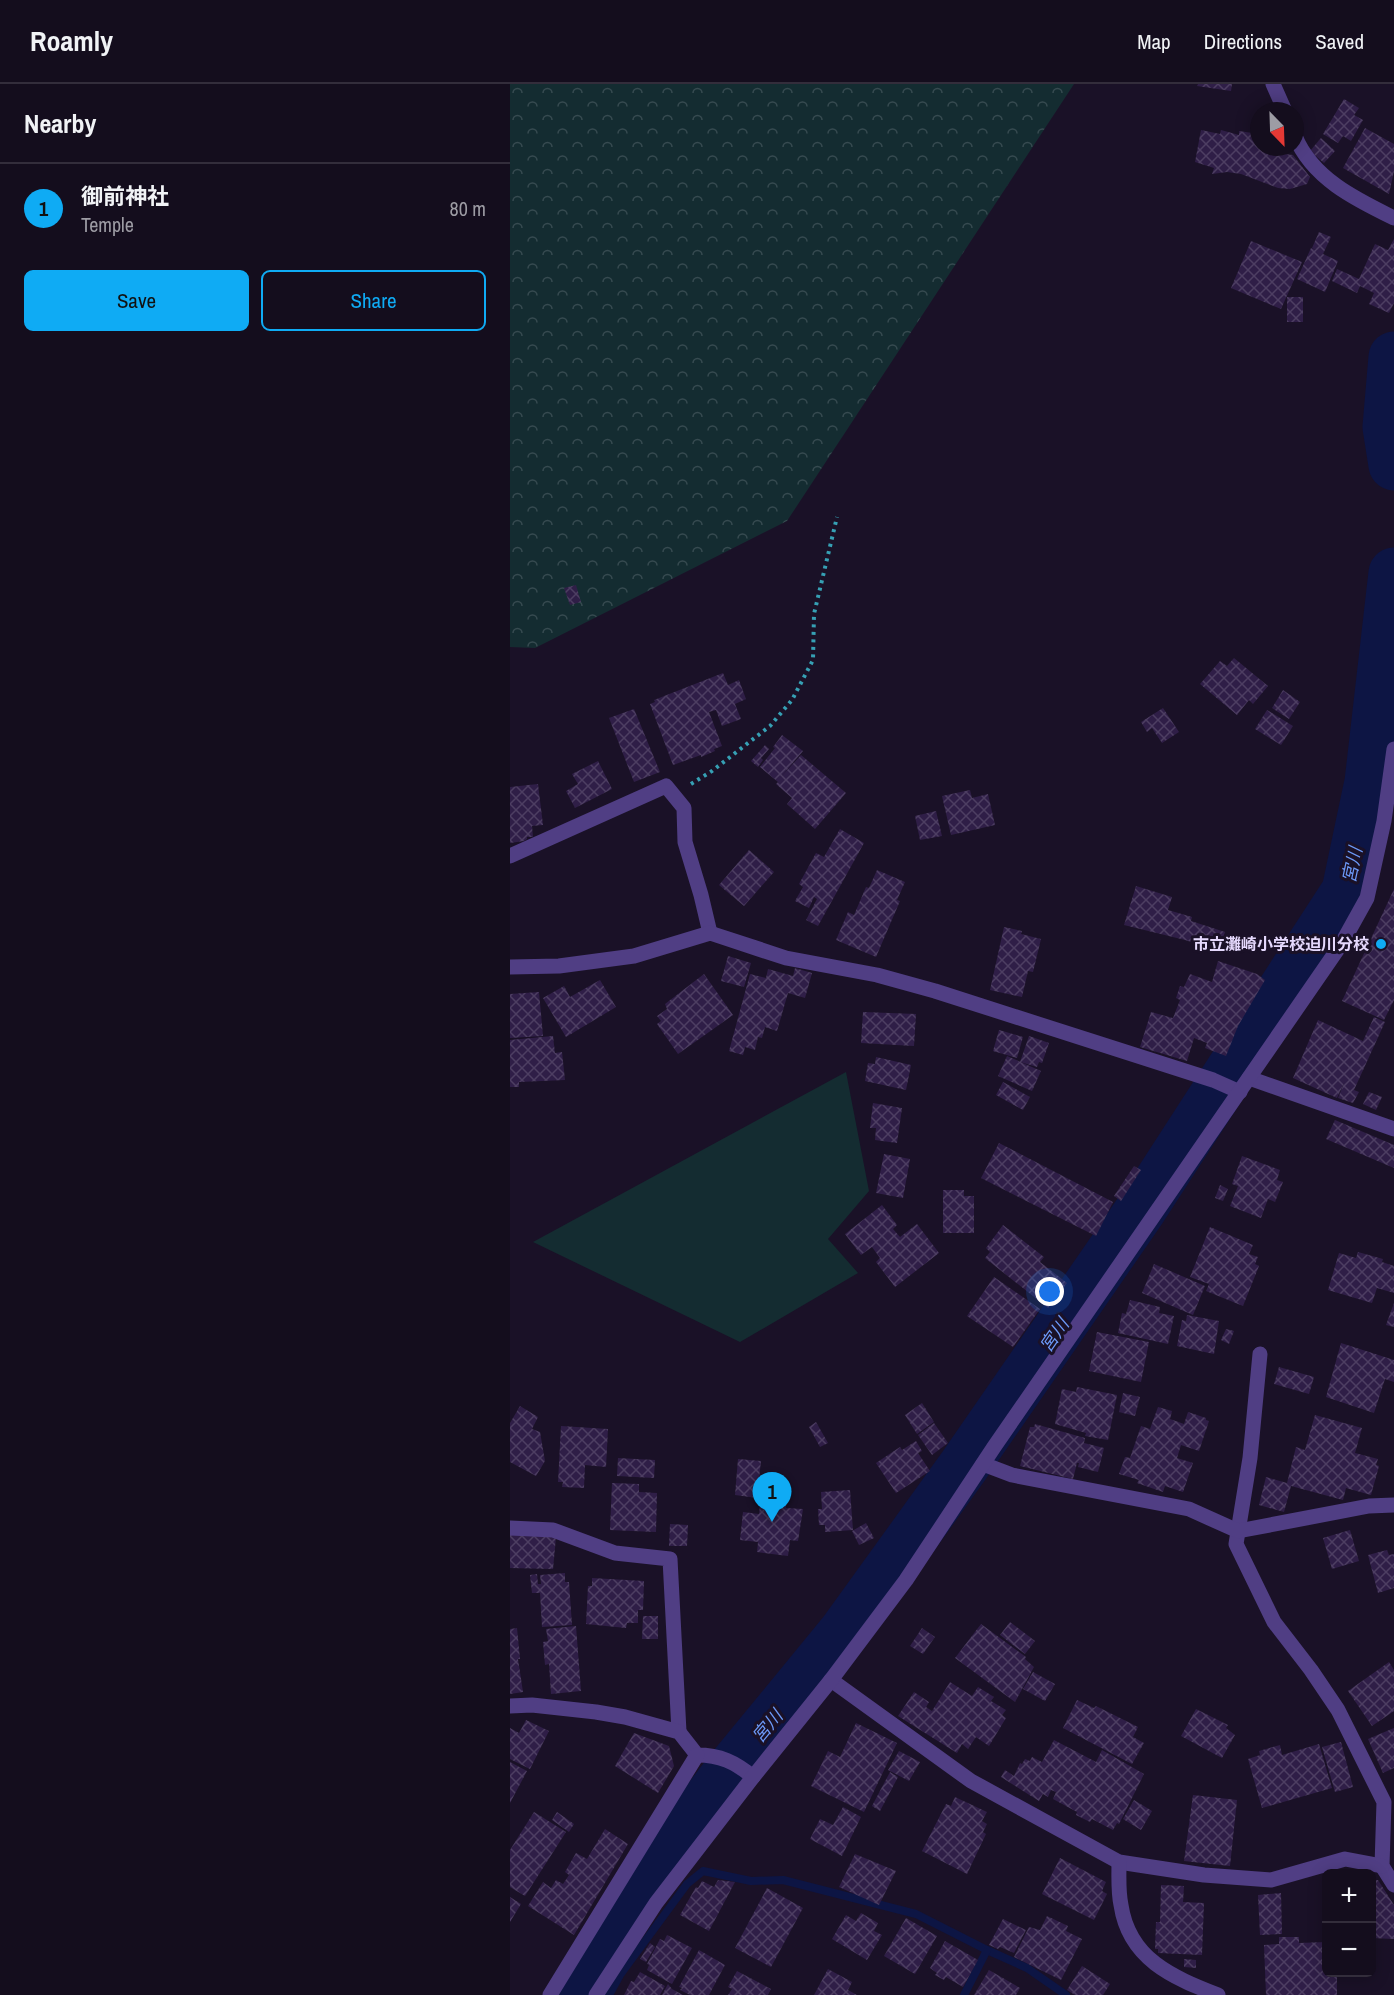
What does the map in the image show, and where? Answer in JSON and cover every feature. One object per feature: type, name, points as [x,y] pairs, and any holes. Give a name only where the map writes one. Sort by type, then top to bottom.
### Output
[{"type":"street","points":[[1273,84],[1281,102]]},
{"type":"street","points":[[1304,153],[1308,161],[1333,184],[1356,199],[1394,218]]},
{"type":"street","points":[[596,1995],[656,1903],[750,1775],[831,1680],[906,1580],[1236,1090],[1249,1078],[1342,943],[1367,898],[1384,821],[1394,749]]},
{"type":"street","points":[[510,856],[666,786],[684,808],[685,842],[710,933]]},
{"type":"street","points":[[510,967],[559,966],[634,956],[710,933],[786,958],[877,975],[935,991],[1213,1080],[1236,1090]]},
{"type":"street","points":[[1249,1078],[1394,1130]]},
{"type":"street","points":[[1260,1354],[1250,1458],[1236,1544],[1274,1622],[1338,1710],[1384,1802],[1382,1866],[1394,1885]]},
{"type":"street","points":[[983,1464],[1012,1475],[1189,1509],[1238,1531],[1369,1506],[1394,1505]]},
{"type":"street","points":[[510,1528],[553,1530],[615,1552],[670,1559],[679,1732],[697,1755]]},
{"type":"street","points":[[831,1680],[971,1781],[1119,1862],[1204,1875],[1271,1880],[1345,1859],[1382,1866]]},
{"type":"street","points":[[510,1706],[596,1712],[625,1717],[679,1732]]},
{"type":"street","points":[[697,1755],[714,1755],[730,1760],[750,1775]]},
{"type":"street","points":[[550,1995],[697,1755]]},
{"type":"street","points":[[1119,1862],[1120,1905],[1128,1930],[1148,1960],[1179,1980],[1218,1995]]},
{"type":"path","points":[[673,795],[712,771],[740,750],[770,726],[792,700],[813,660],[813,614],[837,517]]},
{"type":"green space","points":[[510,84],[1074,84],[787,521],[535,648],[510,647]]},
{"type":"green space","points":[[846,1072],[869,1191],[828,1239],[858,1273],[740,1342],[533,1242]]},
{"type":"building","points":[[1198,84],[1232,84],[1231,91],[1197,86]]},
{"type":"building","points":[[1344,99],[1359,108],[1354,115],[1363,120],[1351,141],[1343,136],[1338,143],[1323,134]]},
{"type":"building","points":[[1365,128],[1394,144],[1394,171],[1389,194],[1343,168]]},
{"type":"building","points":[[1201,130],[1220,134],[1221,130],[1239,135],[1239,131],[1250,133],[1250,156],[1294,156],[1310,177],[1307,184],[1290,189],[1278,188],[1241,174],[1227,172],[1212,174],[1214,168],[1195,162]]},
{"type":"building","points":[[1321,138],[1335,151],[1324,163],[1310,151]]},
{"type":"building","points":[[1319,232],[1331,237],[1323,254],[1338,261],[1325,292],[1297,279],[1311,248],[1318,251],[1312,248]]},
{"type":"building","points":[[1394,239],[1394,303],[1389,313],[1369,304],[1374,293],[1360,286],[1357,293],[1332,281],[1337,269],[1359,279],[1375,244],[1388,250]]},
{"type":"building","points":[[1251,241],[1302,262],[1281,309],[1231,288]]},
{"type":"building","points":[[1287,297],[1303,297],[1303,322],[1287,322]]},
{"type":"building","points":[[576,585],[581,602],[570,605],[564,588]]},
{"type":"building","points":[[1234,658],[1268,686],[1253,704],[1249,700],[1237,715],[1200,684],[1220,661],[1227,666]]},
{"type":"building","points":[[723,673],[728,685],[739,680],[746,699],[735,704],[741,719],[722,726],[716,710],[709,712],[722,746],[701,757],[701,755],[673,765],[650,704],[655,702],[654,700]]},
{"type":"building","points":[[1283,690],[1300,702],[1289,719],[1272,708]]},
{"type":"building","points":[[1163,708],[1179,732],[1162,743],[1152,728],[1147,732],[1141,722]]},
{"type":"building","points":[[634,709],[660,772],[634,782],[609,718]]},
{"type":"building","points":[[1267,710],[1293,726],[1281,745],[1255,729]]},
{"type":"building","points":[[782,735],[803,751],[780,778],[801,755],[846,793],[815,829],[787,804],[792,798],[760,767]]},
{"type":"building","points":[[765,745],[769,749],[761,758],[763,760],[758,767],[751,761]]},
{"type":"building","points":[[598,761],[612,789],[575,808],[566,791],[578,784],[572,774]]},
{"type":"building","points":[[538,784],[543,825],[532,826],[533,837],[510,843],[510,787]]},
{"type":"building","points":[[970,790],[972,798],[988,794],[995,825],[951,835],[942,796]]},
{"type":"building","points":[[936,811],[942,836],[920,840],[915,816]]},
{"type":"building","points":[[840,829],[864,843],[818,926],[806,920],[817,899],[814,897],[809,908],[795,901],[803,887],[799,884],[816,853],[824,857]]},
{"type":"building","points":[[749,850],[774,872],[744,906],[719,885]]},
{"type":"building","points":[[877,870],[905,882],[897,900],[900,901],[876,957],[836,940],[848,912],[854,915],[866,887],[869,888]]},
{"type":"building","points":[[1136,886],[1172,897],[1168,910],[1192,917],[1191,921],[1225,932],[1219,951],[1124,925]]},
{"type":"building","name":"市立灘崎小学校迫川分校","points":[[1394,889],[1394,1000],[1384,1020],[1342,1001]]},
{"type":"building","points":[[1004,927],[1041,939],[1033,972],[1028,971],[1022,997],[990,990]]},
{"type":"building","points":[[728,956],[751,963],[744,987],[721,981]]},
{"type":"building","points":[[1218,961],[1257,974],[1265,980],[1238,1026],[1226,1056],[1205,1048],[1207,1043],[1194,1038],[1187,1061],[1140,1047],[1151,1012],[1173,1018],[1180,1000],[1176,998],[1180,986],[1184,987],[1190,974],[1212,982]]},
{"type":"building","points":[[795,968],[812,973],[805,998],[788,993],[777,1031],[765,1027],[762,1038],[758,1037],[755,1050],[745,1047],[743,1055],[729,1051],[750,974],[766,978],[768,969],[793,976]]},
{"type":"building","points":[[704,974],[733,1015],[678,1054],[657,1024],[661,1021],[657,1016],[667,1009],[665,1004]]},
{"type":"building","points":[[600,980],[616,1007],[566,1037],[543,998],[564,986],[570,997]]},
{"type":"building","points":[[539,992],[543,1036],[510,1038],[510,994]]},
{"type":"building","points":[[863,1012],[916,1014],[914,1046],[861,1043]]},
{"type":"building","points":[[1374,1017],[1385,1022],[1354,1090],[1359,1092],[1353,1103],[1338,1098],[1345,1081],[1337,1098],[1293,1078],[1318,1020],[1363,1041]]},
{"type":"building","points":[[999,1030],[1023,1037],[1017,1058],[993,1051]]},
{"type":"building","points":[[553,1036],[555,1053],[562,1052],[565,1080],[519,1082],[519,1087],[510,1087],[510,1040]]},
{"type":"building","points":[[1029,1036],[1049,1043],[1042,1063],[1039,1062],[1037,1067],[1020,1062]]},
{"type":"building","points":[[1007,1056],[1041,1071],[1032,1091],[998,1076]]},
{"type":"building","points":[[876,1057],[911,1065],[906,1090],[865,1081],[868,1063],[875,1064]]},
{"type":"building","points":[[1003,1082],[1030,1097],[1023,1110],[996,1095]]},
{"type":"building","points":[[1369,1092],[1382,1097],[1376,1110],[1363,1104]]},
{"type":"building","points":[[873,1103],[902,1108],[897,1143],[875,1140],[876,1128],[870,1128]]},
{"type":"building","points":[[1335,1120],[1394,1145],[1394,1168],[1326,1139]]},
{"type":"building","points":[[999,1143],[1113,1202],[1096,1236],[981,1178]]},
{"type":"building","points":[[884,1154],[910,1159],[903,1198],[876,1193]]},
{"type":"building","points":[[1242,1156],[1280,1170],[1277,1180],[1283,1182],[1275,1202],[1268,1199],[1261,1218],[1230,1206],[1238,1186],[1232,1184]]},
{"type":"building","points":[[1134,1166],[1141,1170],[1121,1201],[1114,1196]]},
{"type":"building","points":[[1220,1185],[1228,1189],[1223,1201],[1215,1198]]},
{"type":"building","points":[[943,1190],[964,1190],[964,1196],[974,1196],[974,1233],[943,1233]]},
{"type":"building","points":[[882,1205],[897,1225],[893,1229],[900,1237],[917,1224],[939,1253],[895,1287],[876,1262],[880,1258],[872,1247],[861,1255],[845,1234]]},
{"type":"building","points":[[1003,1225],[1044,1257],[1040,1262],[1067,1283],[1048,1308],[985,1258],[990,1252],[986,1248]]},
{"type":"building","points":[[1210,1227],[1253,1245],[1249,1254],[1258,1257],[1255,1264],[1259,1266],[1243,1306],[1206,1291],[1209,1284],[1190,1277]]},
{"type":"building","points":[[1358,1252],[1383,1259],[1382,1262],[1394,1266],[1394,1293],[1377,1288],[1372,1303],[1328,1290],[1339,1253],[1356,1258]]},
{"type":"building","points":[[1154,1264],[1205,1286],[1193,1315],[1142,1293]]},
{"type":"building","points":[[994,1277],[1040,1309],[1013,1347],[967,1316]]},
{"type":"building","points":[[1130,1300],[1160,1307],[1159,1313],[1174,1316],[1168,1344],[1118,1333],[1122,1313],[1126,1314]]},
{"type":"building","points":[[1394,1303],[1394,1327],[1386,1325]]},
{"type":"building","points":[[1187,1315],[1219,1321],[1214,1354],[1177,1346],[1182,1320],[1186,1321]]},
{"type":"building","points":[[1226,1329],[1234,1331],[1229,1344],[1221,1340]]},
{"type":"building","points":[[1097,1332],[1149,1342],[1141,1382],[1089,1371]]},
{"type":"building","points":[[1341,1343],[1394,1360],[1394,1382],[1385,1379],[1374,1413],[1326,1397]]},
{"type":"building","points":[[1279,1367],[1314,1377],[1309,1394],[1274,1384]]},
{"type":"building","points":[[1077,1387],[1117,1395],[1108,1440],[1085,1436],[1086,1433],[1055,1424],[1062,1389],[1076,1392]]},
{"type":"building","points":[[1123,1393],[1140,1397],[1135,1416],[1119,1412]]},
{"type":"building","points":[[922,1403],[934,1422],[917,1434],[905,1415]]},
{"type":"building","points":[[520,1406],[538,1417],[532,1429],[540,1432],[545,1461],[536,1476],[510,1462],[510,1423]]},
{"type":"building","points":[[1158,1407],[1172,1411],[1170,1419],[1184,1424],[1188,1412],[1209,1421],[1199,1451],[1181,1445],[1177,1458],[1193,1463],[1183,1492],[1165,1486],[1163,1492],[1137,1483],[1139,1480],[1119,1474],[1125,1457],[1130,1458],[1141,1426],[1150,1429]]},
{"type":"building","points":[[1315,1415],[1362,1428],[1355,1453],[1378,1459],[1376,1465],[1379,1466],[1371,1495],[1346,1488],[1343,1500],[1291,1486],[1284,1512],[1259,1505],[1266,1477],[1287,1483],[1296,1447],[1305,1450]]},
{"type":"building","points":[[816,1422],[828,1443],[820,1447],[809,1427]]},
{"type":"building","points":[[934,1423],[948,1443],[932,1455],[918,1435]]},
{"type":"building","points":[[1035,1424],[1085,1438],[1084,1443],[1104,1448],[1098,1472],[1078,1467],[1079,1463],[1077,1463],[1073,1479],[1020,1466],[1030,1427],[1034,1427]]},
{"type":"building","points":[[561,1426],[608,1429],[606,1467],[585,1465],[584,1488],[562,1487],[563,1482],[558,1482]]},
{"type":"building","points":[[916,1441],[922,1451],[918,1453],[930,1471],[896,1493],[876,1463],[900,1447],[902,1450]]},
{"type":"building","points":[[618,1458],[655,1460],[654,1478],[617,1476]]},
{"type":"building","points":[[738,1459],[761,1461],[757,1498],[735,1495]]},
{"type":"building","points":[[762,1480],[788,1482],[786,1508],[803,1509],[798,1541],[790,1540],[788,1556],[757,1552],[758,1542],[740,1540],[743,1512],[759,1514]]},
{"type":"building","points":[[612,1483],[639,1484],[639,1492],[657,1493],[656,1532],[610,1530]]},
{"type":"building","points":[[850,1490],[853,1530],[825,1532],[825,1525],[819,1525],[818,1509],[822,1509],[821,1492]]},
{"type":"building","points":[[866,1523],[874,1538],[859,1545],[852,1531]]},
{"type":"building","points":[[670,1524],[688,1525],[687,1546],[669,1546]]},
{"type":"building","points":[[1350,1530],[1359,1561],[1332,1569],[1323,1538]]},
{"type":"building","points":[[510,1534],[556,1537],[553,1569],[510,1568]]},
{"type":"building","points":[[1387,1550],[1389,1555],[1394,1554],[1394,1588],[1378,1593],[1368,1555]]},
{"type":"building","points":[[565,1573],[565,1582],[569,1582],[572,1625],[542,1627],[540,1593],[532,1593],[530,1575],[537,1574],[538,1584],[541,1584],[540,1575]]},
{"type":"building","points":[[592,1578],[644,1581],[643,1610],[638,1610],[638,1623],[627,1623],[626,1628],[586,1624],[588,1586],[592,1586]]},
{"type":"building","points":[[643,1616],[658,1616],[658,1639],[642,1639]]},
{"type":"building","points":[[1010,1622],[1035,1641],[1025,1654],[1000,1635]]},
{"type":"building","points":[[981,1624],[1026,1657],[1025,1659],[1034,1667],[1015,1702],[955,1658]]},
{"type":"building","points":[[576,1626],[581,1691],[551,1694],[549,1664],[545,1665],[543,1642],[548,1641],[546,1629]]},
{"type":"building","points":[[517,1628],[520,1659],[518,1659],[523,1692],[510,1694],[510,1629]]},
{"type":"building","points":[[922,1628],[935,1637],[923,1654],[910,1646]]},
{"type":"building","points":[[1389,1662],[1394,1670],[1394,1711],[1372,1726],[1348,1691]]},
{"type":"building","points":[[1033,1672],[1055,1684],[1045,1701],[1023,1689]]},
{"type":"building","points":[[950,1682],[972,1696],[978,1687],[994,1697],[991,1701],[1006,1710],[1002,1715],[1006,1718],[989,1746],[976,1737],[968,1749],[962,1744],[957,1753],[898,1716],[914,1692],[929,1702],[926,1707],[932,1711]]},
{"type":"building","points":[[1077,1700],[1094,1708],[1096,1706],[1138,1727],[1133,1737],[1144,1743],[1132,1764],[1063,1728]]},
{"type":"building","points":[[1196,1709],[1228,1725],[1226,1728],[1235,1735],[1222,1758],[1181,1736]]},
{"type":"building","points":[[526,1720],[549,1731],[530,1769],[510,1759],[510,1728],[519,1733]]},
{"type":"building","points":[[856,1723],[897,1743],[864,1812],[811,1786],[828,1751],[840,1757]]},
{"type":"building","points":[[1394,1728],[1394,1768],[1383,1773],[1368,1739]]},
{"type":"building","points":[[634,1733],[669,1746],[674,1766],[658,1793],[615,1766]]},
{"type":"building","points":[[1054,1740],[1096,1762],[1102,1750],[1144,1774],[1119,1824],[1117,1823],[1113,1830],[1092,1819],[1090,1822],[1076,1815],[1077,1812],[1053,1799],[1056,1792],[1051,1790],[1048,1797],[1043,1794],[1039,1801],[1001,1777],[1005,1770],[1014,1776],[1020,1763],[1022,1764],[1025,1759],[1030,1761],[1032,1757],[1042,1762]]},
{"type":"building","points":[[1341,1742],[1353,1787],[1335,1792],[1322,1747]]},
{"type":"building","points":[[1319,1744],[1332,1788],[1262,1808],[1248,1759],[1260,1755],[1259,1751],[1280,1745],[1282,1755]]},
{"type":"building","points":[[899,1751],[920,1762],[909,1781],[888,1770]]},
{"type":"building","points":[[510,1762],[527,1771],[510,1803]]},
{"type":"building","points":[[890,1772],[898,1777],[880,1811],[872,1806]]},
{"type":"building","points":[[1193,1795],[1237,1800],[1230,1866],[1184,1861]]},
{"type":"building","points":[[955,1797],[987,1812],[982,1821],[987,1824],[983,1832],[986,1834],[967,1874],[922,1851],[946,1804],[951,1806]]},
{"type":"building","points":[[1134,1800],[1152,1811],[1141,1830],[1123,1819]]},
{"type":"building","points":[[843,1807],[861,1817],[842,1856],[810,1839],[820,1819],[833,1825]]},
{"type":"building","points":[[534,1812],[566,1832],[525,1896],[510,1887],[510,1850]]},
{"type":"building","points":[[557,1812],[574,1824],[569,1832],[552,1820]]},
{"type":"building","points":[[605,1829],[628,1844],[574,1935],[528,1906],[543,1882],[551,1888],[556,1880],[563,1884],[569,1875],[565,1872],[576,1853],[587,1859]]},
{"type":"building","points":[[855,1854],[896,1871],[879,1905],[839,1887]]},
{"type":"building","points":[[1060,1858],[1106,1882],[1102,1891],[1107,1894],[1094,1920],[1042,1894]]},
{"type":"building","points":[[718,1880],[735,1882],[709,1931],[680,1915],[702,1881],[714,1887]]},
{"type":"building","points":[[1376,1880],[1394,1905],[1394,1939],[1376,1938]]},
{"type":"building","points":[[1161,1885],[1184,1886],[1183,1902],[1204,1903],[1202,1955],[1158,1953],[1158,1949],[1155,1949],[1156,1922],[1160,1922]]},
{"type":"building","points":[[767,1888],[803,1908],[771,1967],[735,1948]]},
{"type":"building","points":[[1281,1893],[1282,1934],[1260,1935],[1258,1895]]},
{"type":"building","points":[[510,1897],[521,1904],[510,1922]]},
{"type":"building","points":[[861,1913],[878,1923],[874,1931],[882,1935],[867,1960],[832,1939],[846,1915],[856,1921]]},
{"type":"building","points":[[1047,1916],[1068,1926],[1066,1931],[1082,1939],[1061,1980],[1014,1957],[1029,1927],[1040,1930]]},
{"type":"building","points":[[906,1918],[937,1936],[915,1974],[884,1956]]},
{"type":"building","points":[[1003,1919],[1026,1930],[1014,1953],[989,1945]]},
{"type":"building","points":[[667,1935],[692,1948],[672,1984],[647,1970],[649,1965],[647,1964],[660,1939],[664,1941]]},
{"type":"building","points":[[1279,1937],[1299,1937],[1299,1943],[1322,1942],[1322,1977],[1337,1977],[1337,1995],[1266,1995],[1264,1945],[1279,1944]]},
{"type":"building","points":[[945,1941],[978,1960],[963,1987],[946,1977],[944,1980],[935,1975],[937,1973],[930,1968]]},
{"type":"building","points":[[650,1943],[655,1947],[646,1962],[640,1959]]},
{"type":"building","points":[[699,1950],[725,1965],[709,1995],[690,1995],[680,1990],[682,1988],[679,1987]]},
{"type":"building","points":[[1184,1959],[1196,1960],[1196,1968],[1184,1967]]},
{"type":"building","points":[[1082,1966],[1110,1984],[1103,1995],[1075,1995],[1067,1990]]},
{"type":"building","points":[[828,1969],[852,1982],[848,1990],[857,1995],[814,1995]]},
{"type":"building","points":[[989,1970],[1020,1988],[1016,1995],[974,1995]]},
{"type":"building","points":[[737,1971],[771,1989],[768,1995],[728,1995],[732,1989],[728,1987]]},
{"type":"building","points":[[640,1972],[665,1986],[660,1995],[624,1995],[631,1981],[634,1982]]},
{"type":"building","points":[[668,1984],[672,1989],[683,1995],[662,1995]]},
{"type":"waterway","name":"宮川","points":[[1394,357],[1388,427],[1394,465]]},
{"type":"waterway","name":"宮川","points":[[574,1995],[639,1889],[729,1772],[844,1632],[963,1467],[1142,1208],[1347,891],[1370,782],[1394,573]]},
{"type":"waterway","points":[[609,1995],[620,1975],[687,1884],[703,1871],[751,1881],[783,1880],[916,1914],[987,1950],[964,1995]]},
{"type":"waterway","points":[[987,1950],[1027,1968],[1066,1995]]},
{"type":"place","name":"市立灘崎小学校迫川分校","points":[[1381,944]]},
{"type":"place","name":"御前神社","points":[[772,1522]]}]
